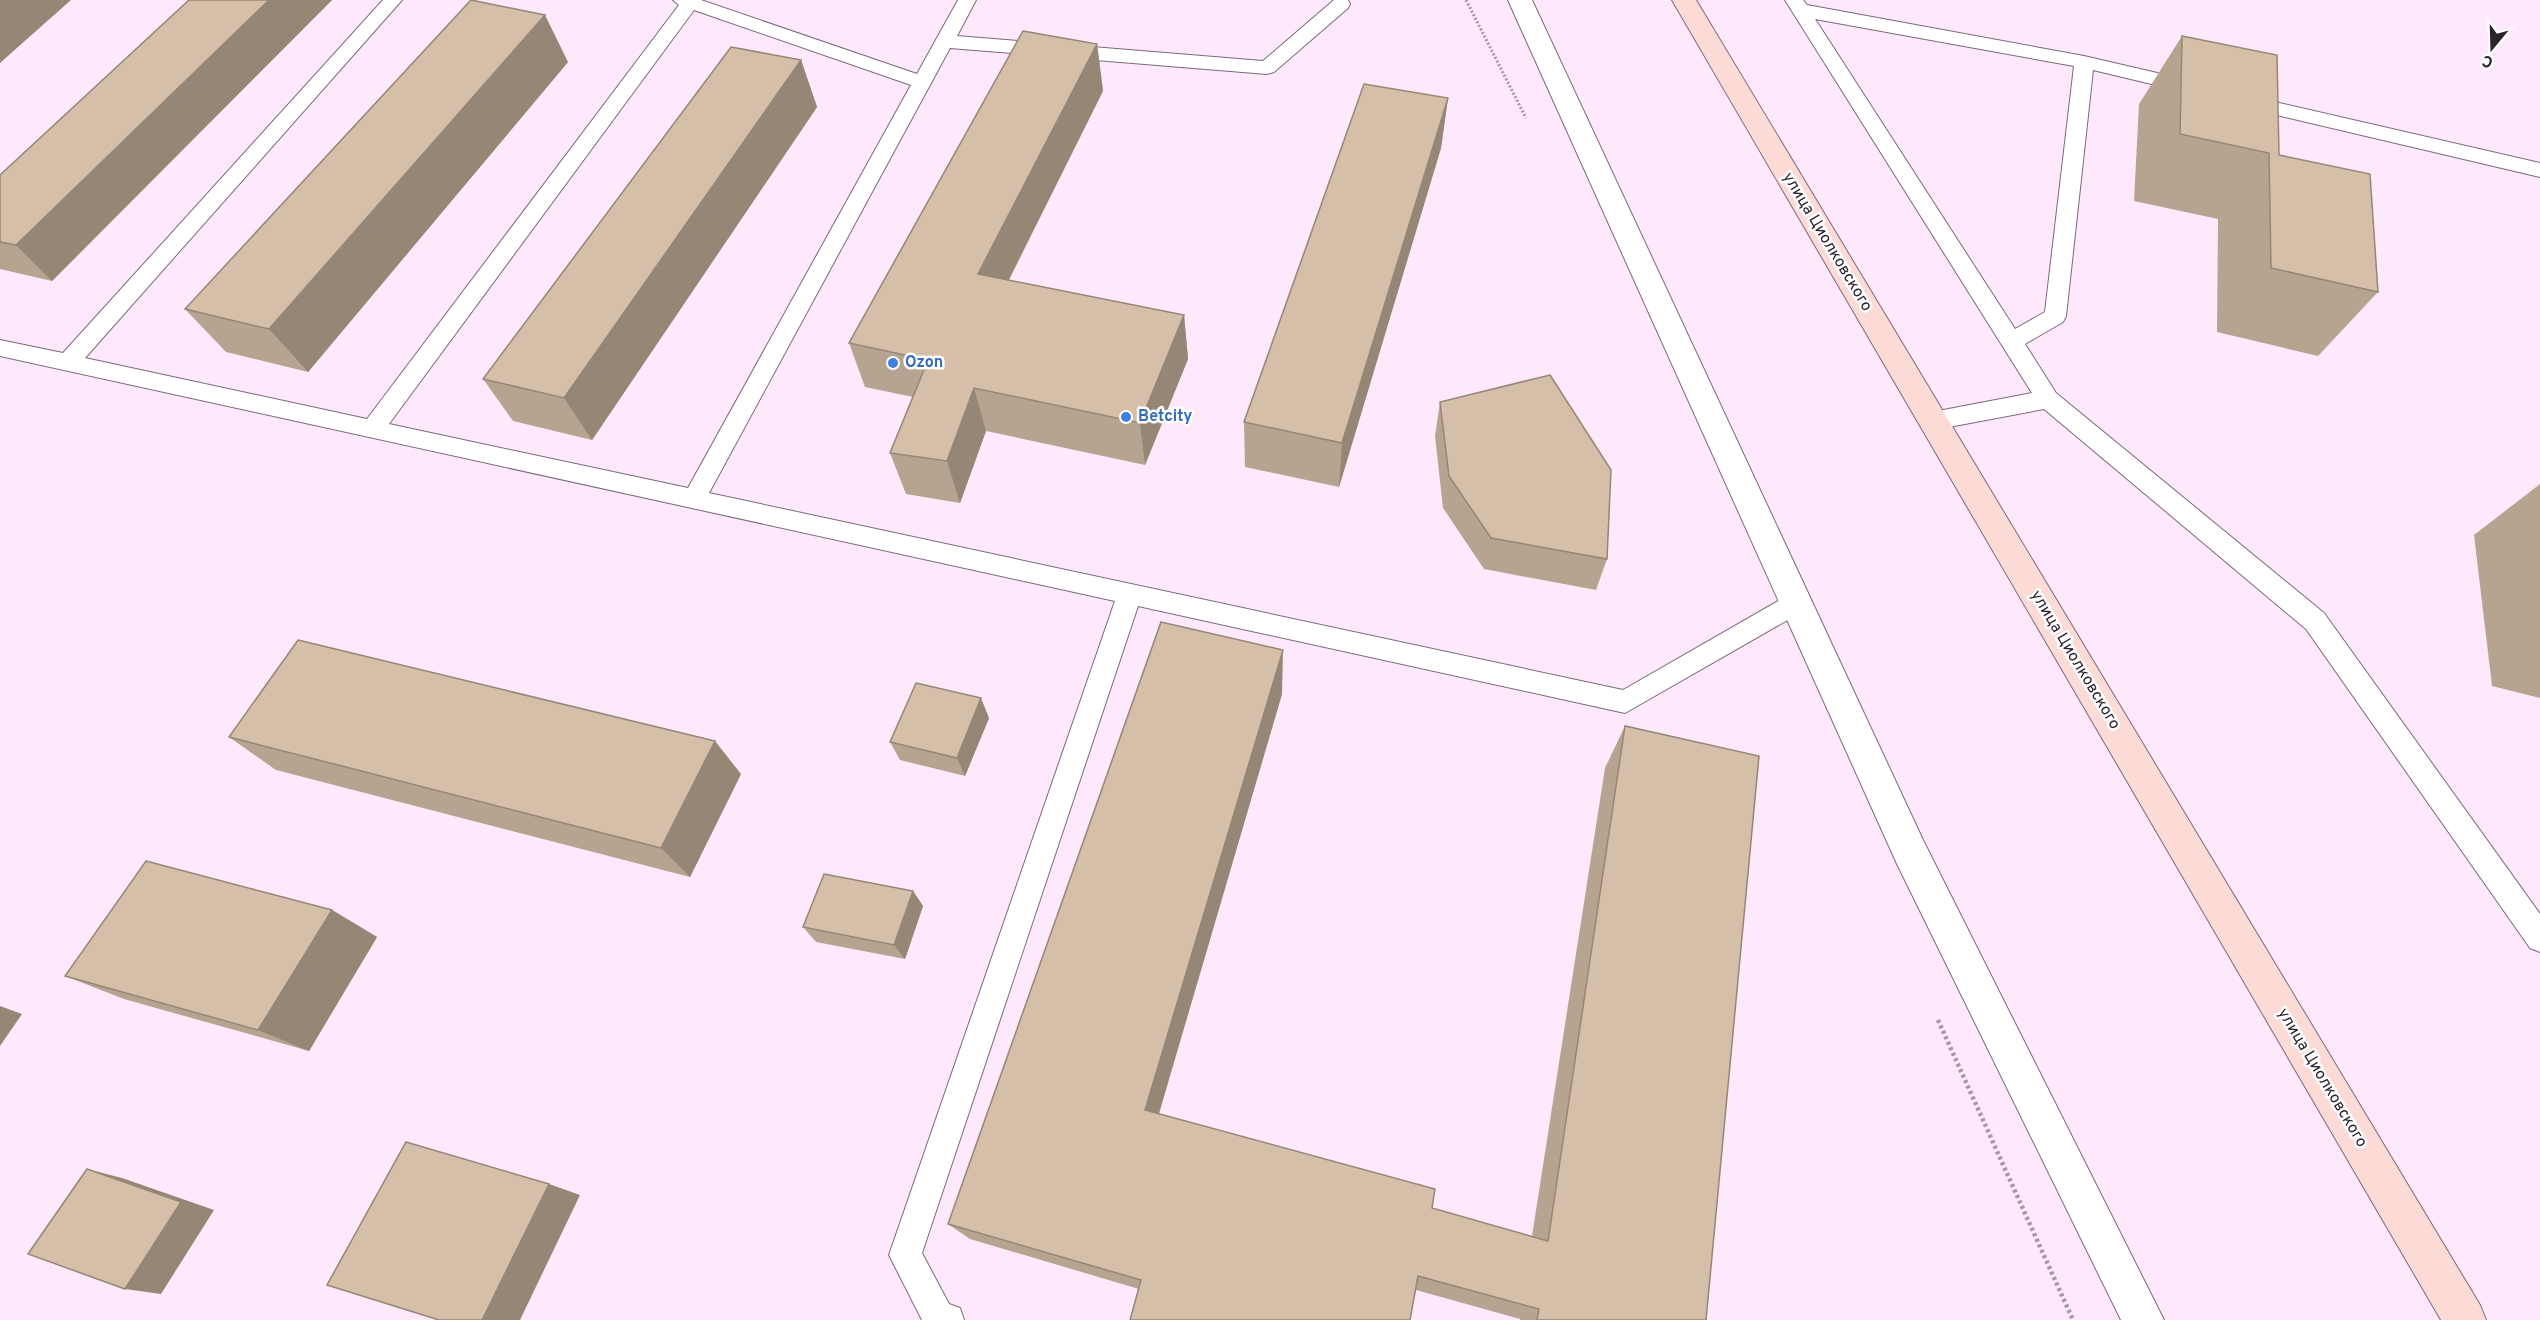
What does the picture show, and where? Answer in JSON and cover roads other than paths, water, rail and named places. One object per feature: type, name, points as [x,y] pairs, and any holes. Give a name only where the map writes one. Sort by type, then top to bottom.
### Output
[{"type":"main road","name":"улица Циолковского","points":[[1684,0],[2465,1320]]},
{"type":"street","points":[[1520,0],[1910,852],[2143,1320]]},
{"type":"lane","points":[[67,363],[393,0]]},
{"type":"lane","points":[[372,429],[687,0],[922,82]]},
{"type":"lane","points":[[694,499],[967,0]]},
{"type":"lane","points":[[1314,0],[1343,2]]},
{"type":"lane","points":[[944,41],[1267,68],[1343,2]]},
{"type":"lane","points":[[1797,5],[2084,62],[2540,170]]},
{"type":"lane","points":[[1797,5],[2048,399],[2315,621],[2540,938]]},
{"type":"lane","points":[[2010,342],[2055,316],[2084,62]]},
{"type":"lane","points":[[0,348],[1625,702],[1796,603]]},
{"type":"lane","points":[[1933,421],[2048,399]]},
{"type":"lane","points":[[948,1320],[938,1316],[905,1256],[1130,594]]},
{"type":"place","name":"Ozon","points":[[893,363]]},
{"type":"place","name":"Betcity","points":[[1126,417]]}]
